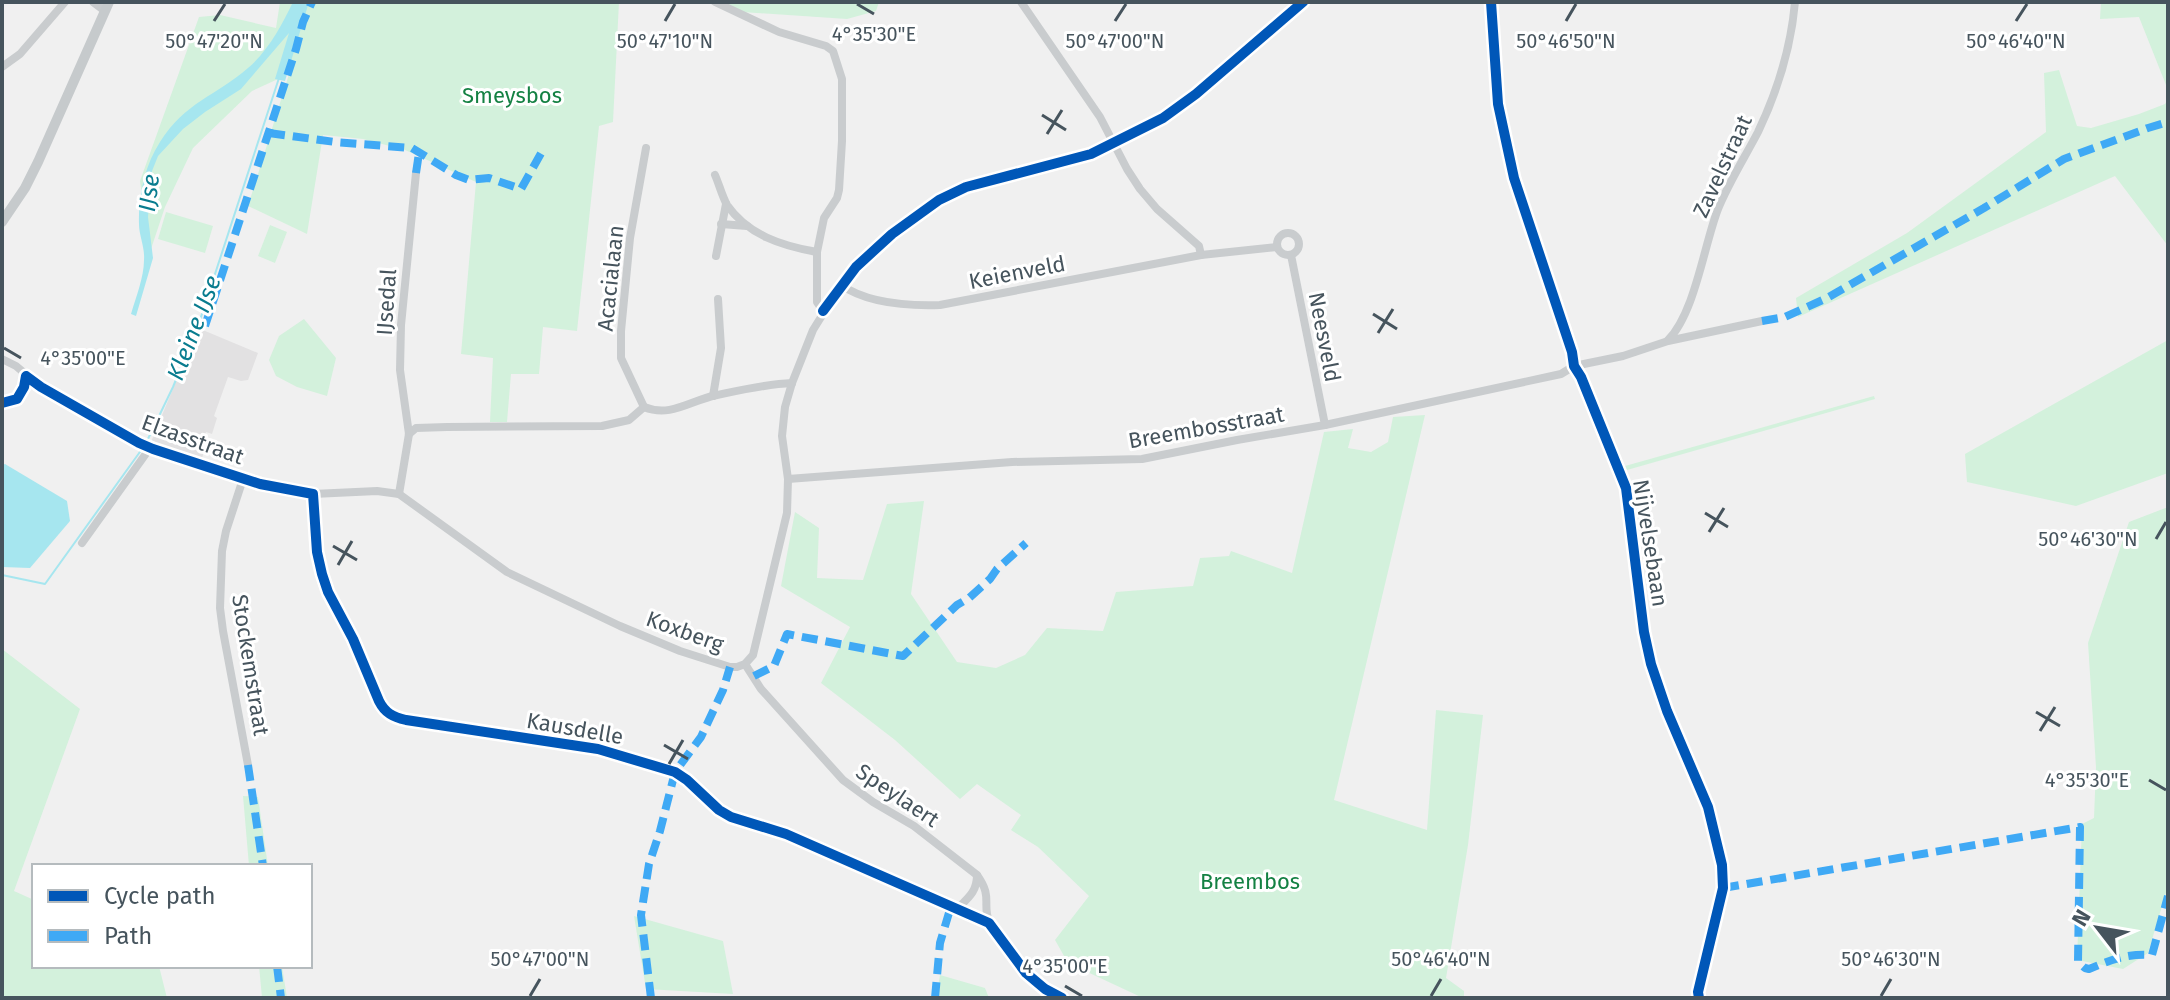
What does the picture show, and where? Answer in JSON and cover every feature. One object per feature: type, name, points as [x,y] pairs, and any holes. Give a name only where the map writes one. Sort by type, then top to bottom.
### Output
[{"type":"main road","points":[[2,222],[38,162],[107,6]]},
{"type":"street","points":[[2,67],[20,54],[65,2]]},
{"type":"street","points":[[93,2],[107,6]]},
{"type":"street","points":[[715,2],[779,32],[826,46],[833,51],[838,64],[842,79],[839,190],[824,218],[817,252],[817,302],[823,311]]},
{"type":"street","points":[[1021,2],[1100,117],[1140,189],[1157,209],[1199,246],[1201,255]]},
{"type":"street","name":"Koxberg","points":[[377,491],[399,494],[507,572],[550,594],[680,651],[730,667],[745,664],[753,655],[787,513],[788,479],[782,436],[792,383],[823,311],[856,267],[892,234],[951,193],[1068,161],[1114,143],[1163,118],[1196,94],[1303,2]]},
{"type":"street","name":"Nijvelsebaan","points":[[1491,2],[1498,104],[1514,178],[1574,366],[1626,488],[1644,632],[1651,664],[1667,711],[1708,807],[1720,853],[1723,888],[1699,998]]},
{"type":"street","name":"Zavelstraat","points":[[1668,341],[1683,320],[1720,206],[1782,74],[1795,2]]},
{"type":"street","name":"Acacialaan","points":[[644,407],[621,358],[621,331],[630,238],[646,148]]},
{"type":"street","name":"IJsedal","points":[[399,494],[409,434],[400,370],[401,325],[416,173]]},
{"type":"street","points":[[715,175],[726,204],[747,226],[774,241],[817,252]]},
{"type":"street","points":[[716,256],[726,204]]},
{"type":"street","points":[[721,224],[747,226]]},
{"type":"street","name":"Neesveld","points":[[1201,255],[1277,247],[1280,237],[1286,233],[1296,236],[1299,245],[1291,255],[1325,425]]},
{"type":"street","points":[[1277,247],[1291,255]]},
{"type":"street","name":"Keienveld","points":[[841,285],[857,295],[914,306],[940,305],[1201,255]]},
{"type":"street","points":[[713,396],[721,348],[718,299]]},
{"type":"street","points":[[1574,366],[1623,356],[1668,341],[1762,321]]},
{"type":"street","name":"Elzasstraat","points":[[2,359],[16,366],[41,387],[146,446],[277,489],[313,494],[377,491]]},
{"type":"street","name":"Breembosstraat","points":[[788,479],[1012,462],[1142,459],[1325,425],[1561,374],[1574,366]]},
{"type":"street","points":[[2,403],[17,399],[26,376]]},
{"type":"street","points":[[409,434],[416,428],[602,426],[629,420],[644,407],[655,411],[674,410],[713,396],[792,383]]},
{"type":"street","points":[[82,543],[146,446]]},
{"type":"street","name":"Stockemstraat","points":[[243,479],[222,551],[220,608],[248,765]]},
{"type":"street","name":"Kausdelle","points":[[313,494],[317,552],[328,592],[353,639],[382,708],[390,715],[420,723],[598,749],[675,772],[731,817],[786,834],[957,909]]},
{"type":"street","name":"Speylaert","points":[[745,664],[761,689],[843,780],[914,826],[977,875]]},
{"type":"street","points":[[977,875],[974,893],[957,909],[989,923],[1026,973],[1062,998]]},
{"type":"street","points":[[977,875],[987,896],[989,923]]},
{"type":"shaded area","points":[[198,328],[258,353],[248,380],[228,377],[214,416],[217,418],[212,434],[206,432],[204,439],[208,441],[202,458],[151,442]]},
{"type":"green space","name":"Smeysbos","points":[[280,2],[619,2],[613,122],[599,126],[577,331],[543,327],[539,374],[511,374],[507,422],[490,422],[493,358],[461,354],[476,182],[405,150],[363,139],[323,135],[307,234],[248,206],[289,74],[252,91],[193,148],[165,207],[150,252],[140,181],[199,17],[220,15],[276,28]]},
{"type":"green space","points":[[722,2],[879,2],[876,11],[847,19],[742,12]]},
{"type":"green space","points":[[2101,2],[2168,2],[2168,90],[2139,17],[2100,19]]},
{"type":"green space","points":[[2059,70],[2077,126],[2091,128],[2139,114],[2165,104],[2168,99],[2168,246],[2115,176],[1798,317],[1796,298],[1907,233],[2046,132],[2044,73]]},
{"type":"green space","points":[[166,212],[213,226],[205,253],[158,239]]},
{"type":"green space","points":[[270,225],[287,232],[275,263],[258,256]]},
{"type":"green space","points":[[304,319],[336,358],[327,396],[297,387],[276,376],[269,360],[279,336]]},
{"type":"green space","points":[[2168,340],[2168,473],[2076,506],[1967,482],[1965,454]]},
{"type":"green space","points":[[1874,396],[1875,399],[1627,470],[1625,466]]},
{"type":"green space","name":"Breembos","points":[[1425,415],[1334,800],[1427,830],[1436,710],[1483,715],[1468,845],[1446,978],[1464,991],[1464,998],[1143,998],[1068,963],[1055,940],[1089,896],[1038,847],[1011,830],[1021,815],[977,784],[960,799],[895,740],[821,683],[850,627],[781,586],[795,512],[819,528],[817,578],[863,580],[887,504],[924,501],[911,594],[957,662],[996,668],[1025,655],[1047,628],[1103,631],[1116,592],[1193,586],[1200,558],[1229,556],[1231,551],[1292,573],[1324,432],[1353,429],[1348,448],[1371,452],[1388,442],[1393,417]]},
{"type":"green space","points":[[2168,507],[2168,886],[2148,953],[2123,969],[2077,960],[2082,824],[2094,818],[2096,767],[2088,643],[2129,522]]},
{"type":"green space","points":[[2,649],[80,709],[14,891],[32,899],[32,968],[160,968],[167,998],[2,998]]},
{"type":"green space","points":[[243,796],[258,797],[268,864],[249,864]]},
{"type":"green space","points":[[634,916],[723,941],[733,994],[646,989]]},
{"type":"green space","points":[[259,968],[282,968],[287,998],[262,998]]},
{"type":"green space","points":[[940,975],[985,988],[989,998],[936,998]]},
{"type":"water","name":"IJse","points":[[293,2],[309,2],[285,81],[275,79],[289,33],[241,89],[183,129],[158,156],[152,171],[148,217],[153,258],[136,316],[131,314],[144,267],[139,224],[141,192],[155,151],[180,118],[201,100],[236,78],[262,54]]},
{"type":"water","points":[[2,465],[67,501],[70,521],[30,568],[2,567]]},
{"type":"waterway","name":"Kleine IJse","points":[[146,443],[199,323],[279,78]]},
{"type":"waterway","name":"Kleine IJse","points":[[2,575],[45,584],[142,449]]},
{"type":"marked path","points":[[205,326],[312,2]]},
{"type":"marked path","points":[[1762,321],[1785,317],[1827,298],[2064,159],[2168,122]]},
{"type":"marked path","points":[[269,133],[412,148],[469,180],[489,178],[521,189],[544,148]]},
{"type":"marked path","points":[[416,173],[419,153]]},
{"type":"marked path","points":[[754,676],[774,666],[787,634],[903,656],[1026,543]]},
{"type":"marked path","points":[[651,998],[641,915],[649,864],[675,772],[701,737],[730,667]]},
{"type":"marked path","points":[[248,765],[263,864]]},
{"type":"marked path","points":[[1723,888],[2080,827],[2078,962],[2089,969],[2127,956],[2152,955],[2168,896]]},
{"type":"marked path","points":[[935,998],[940,943],[951,906]]},
{"type":"marked path","points":[[277,968],[281,998]]},
{"type":"cycle path","points":[[823,311],[856,267],[892,234],[939,200],[966,187],[1091,154],[1163,118],[1196,94],[1303,2]]},
{"type":"cycle path","points":[[1491,2],[1498,104],[1514,178],[1574,366],[1626,488],[1644,632],[1651,664],[1667,711],[1708,807],[1722,865],[1723,888],[1699,998]]},
{"type":"cycle path","points":[[2,403],[17,399],[26,376],[153,449],[260,484],[313,494],[317,552],[328,592],[353,639],[379,701],[393,716],[598,749],[675,772],[731,817],[786,834],[989,923],[1026,973],[1062,998]]}]
